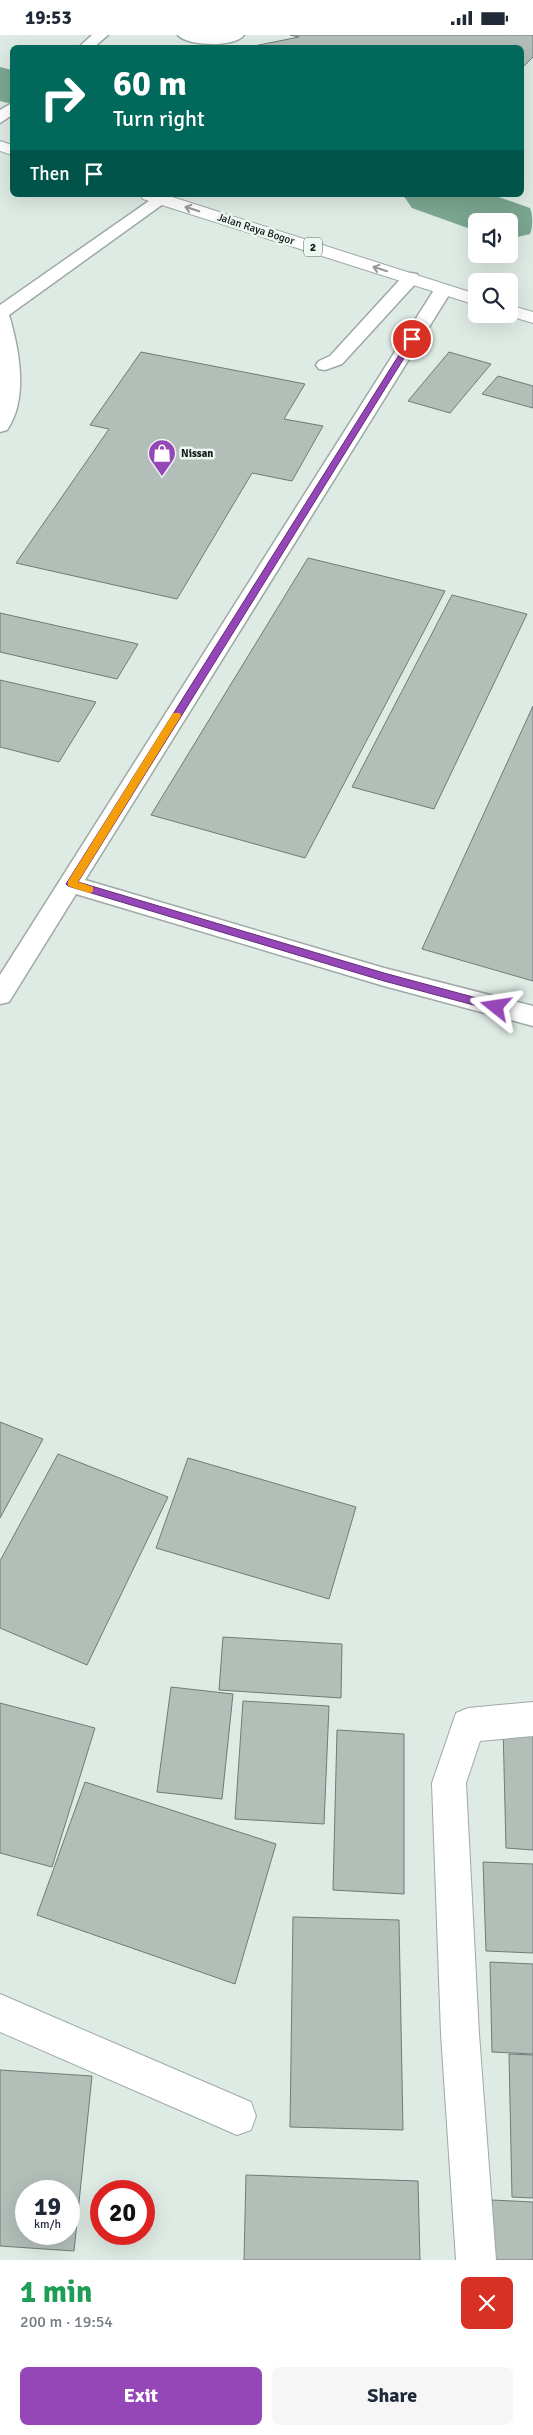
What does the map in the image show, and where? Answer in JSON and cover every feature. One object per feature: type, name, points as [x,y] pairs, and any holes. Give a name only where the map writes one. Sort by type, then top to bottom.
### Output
[{"type":"main road","points":[[4,124],[10,144]]},
{"type":"main road","name":"Jalan Raya Bogor","points":[[156,197],[468,298]]},
{"type":"main road","points":[[518,313],[533,318]]},
{"type":"main road","points":[[476,2260],[460,2034],[449,1783],[468,1725],[533,1719]]},
{"type":"main road","points":[[0,2013],[237,2116]]},
{"type":"lane","points":[[89,45],[102,35]]},
{"type":"lane","points":[[184,35],[222,41],[237,35]]},
{"type":"lane","points":[[0,426],[7,410],[11,388],[6,334],[0,314],[114,231],[156,197]]},
{"type":"lane","points":[[324,365],[336,360],[411,279]]},
{"type":"lane","points":[[0,995],[72,884],[443,290]]},
{"type":"lane","points":[[72,884],[384,977],[533,1016]]},
{"type":"building","points":[[290,35],[533,35],[533,57],[524,66],[524,45],[259,45],[299,37]]},
{"type":"building","name":"Nissan","points":[[141,352],[305,384],[284,419],[323,426],[292,481],[252,473],[177,599],[16,563],[109,429],[90,425]]},
{"type":"building","points":[[449,352],[491,364],[450,413],[408,401]]},
{"type":"building","points":[[498,376],[533,386],[533,408],[482,394]]},
{"type":"building","points":[[308,558],[445,591],[305,858],[151,815]]},
{"type":"building","points":[[452,595],[527,614],[434,809],[352,787]]},
{"type":"building","points":[[0,613],[138,644],[117,679],[0,652]]},
{"type":"building","points":[[0,680],[96,702],[59,762],[0,747]]},
{"type":"building","points":[[533,706],[533,981],[422,949]]},
{"type":"building","points":[[0,1422],[43,1439],[0,1518]]},
{"type":"building","points":[[58,1454],[168,1497],[87,1665],[0,1628],[0,1561]]},
{"type":"building","points":[[188,1458],[356,1507],[329,1599],[156,1548]]},
{"type":"building","points":[[223,1637],[342,1644],[341,1698],[219,1690]]},
{"type":"building","points":[[171,1687],[233,1694],[222,1799],[157,1792]]},
{"type":"building","points":[[243,1701],[329,1706],[324,1824],[235,1819]]},
{"type":"building","points":[[0,1703],[95,1728],[52,1867],[0,1853]]},
{"type":"building","points":[[503,1726],[533,1727],[533,1850],[506,1848]]},
{"type":"building","points":[[337,1730],[404,1734],[404,1894],[333,1890]]},
{"type":"building","points":[[85,1782],[276,1844],[235,1984],[37,1915]]},
{"type":"building","points":[[483,1862],[533,1864],[533,1953],[486,1951]]},
{"type":"building","points":[[293,1917],[399,1920],[403,2130],[290,2127]]},
{"type":"building","points":[[490,1962],[533,1964],[533,2054],[492,2052]]},
{"type":"building","points":[[509,2054],[533,2055],[533,2198],[512,2197]]},
{"type":"building","points":[[0,2070],[92,2076],[80,2193],[80,2180],[15,2180],[15,2245],[75,2245],[74,2251],[0,2246]]},
{"type":"building","points":[[246,2175],[418,2181],[420,2260],[244,2260]]},
{"type":"building","points":[[492,2200],[533,2202],[533,2260],[494,2260]]},
{"type":"waterway","points":[[0,84],[10,86]]},
{"type":"waterway","points":[[440,197],[485,213]]},
{"type":"slow traffic","points":[[89,889],[72,884],[177,716]]},
{"type":"place","name":"Nissan","points":[[162,477]]},
{"type":"route","points":[[412,339],[72,884],[384,977],[496,1007]]}]
